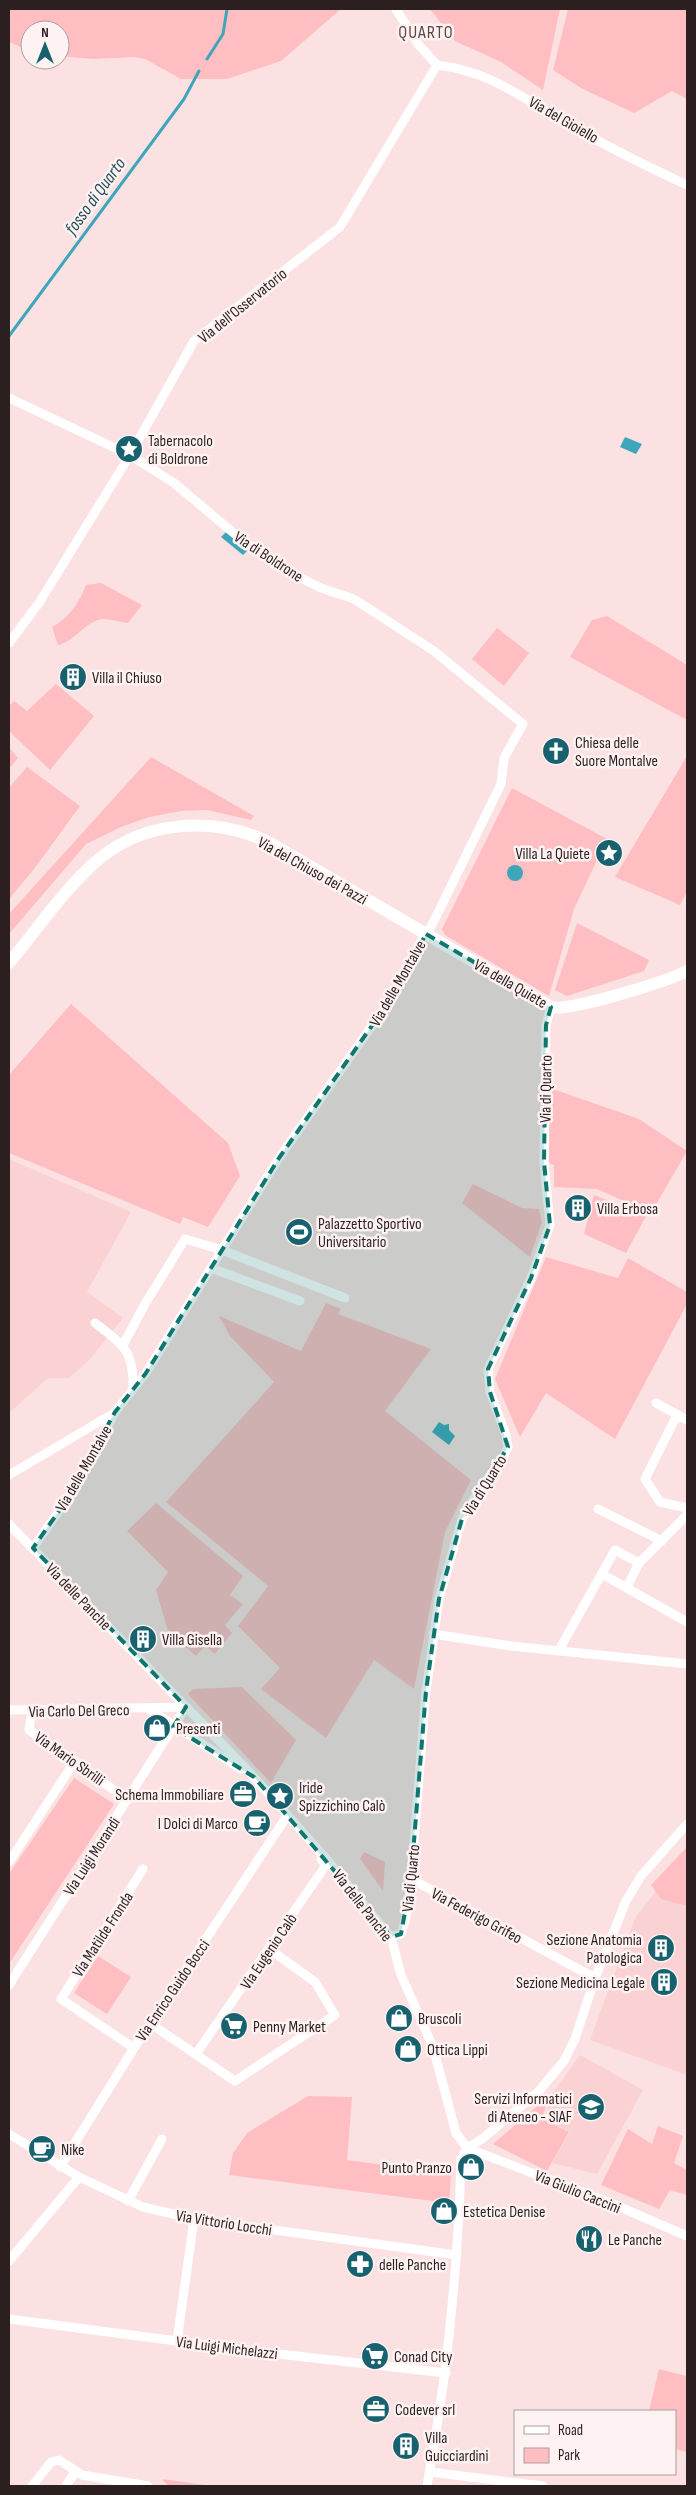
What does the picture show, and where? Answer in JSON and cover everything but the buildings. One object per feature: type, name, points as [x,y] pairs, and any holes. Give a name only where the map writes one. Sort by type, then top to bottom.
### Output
[{"type":"main road","name":"Via del Chiuso dei Pazzi","points":[[9,964],[80,878],[97,861],[134,838],[181,826],[215,826],[262,839],[426,934]]},
{"type":"main road","name":"Via della Quiete","points":[[426,934],[551,1007],[564,1008],[659,982],[687,970]]},
{"type":"street","points":[[396,9],[418,44],[437,65]]},
{"type":"street","name":"Via del Gioiello","points":[[437,65],[475,74],[510,87],[561,120],[650,168],[687,185]]},
{"type":"street","name":"Via dell'Osservatorio","points":[[9,643],[39,602],[130,455],[194,341],[340,227],[437,65]]},
{"type":"street","name":"Via di Boldrone","points":[[9,398],[130,455],[174,483],[242,540],[283,569],[321,588],[354,599],[434,651],[523,724]]},
{"type":"street","name":"Via delle Montalve","points":[[33,1548],[76,1485],[115,1412],[133,1386],[146,1373],[279,1158],[390,1000],[432,925],[502,784],[504,758],[523,724]]},
{"type":"street","name":"Via di Quarto","points":[[391,1937],[399,1935],[404,1928],[411,1879],[417,1791],[433,1634],[439,1599],[462,1519],[478,1492],[503,1458],[508,1447],[506,1435],[490,1392],[488,1369],[531,1278],[550,1225],[544,1162],[546,1025],[551,1007]]},
{"type":"street","points":[[123,1345],[145,1304],[185,1239],[222,1250],[345,1298]]},
{"type":"street","points":[[211,1268],[300,1301]]},
{"type":"street","points":[[95,1323],[123,1345],[133,1366],[133,1386]]},
{"type":"street","points":[[656,1403],[684,1416]]},
{"type":"street","points":[[9,1475],[115,1412]]},
{"type":"street","points":[[684,1416],[674,1421],[645,1479],[660,1502],[687,1508]]},
{"type":"street","points":[[598,1509],[662,1541]]},
{"type":"street","points":[[627,1587],[639,1563],[687,1515]]},
{"type":"street","name":"Via delle Panche","points":[[9,1524],[254,1777],[391,1937],[401,1975],[433,2047],[456,2133],[467,2148]]},
{"type":"street","points":[[559,1650],[615,1550],[639,1563]]},
{"type":"street","points":[[602,1574],[687,1622]]},
{"type":"street","points":[[433,1634],[511,1646],[687,1664]]},
{"type":"street","name":"Via Carlo Del Greco","points":[[9,1710],[186,1707]]},
{"type":"street","name":"Via Luigi Morandi","points":[[9,1985],[186,1707]]},
{"type":"street","points":[[149,1709],[173,1727],[254,1777]]},
{"type":"street","name":"Via Mario Sbrilli","points":[[36,1710],[31,1717],[29,1730],[128,1800]]},
{"type":"street","points":[[9,1862],[75,1762]]},
{"type":"street","name":"Via Enrico Guido Bocci","points":[[60,2167],[134,2048],[287,1816]]},
{"type":"street","points":[[427,2486],[446,2373],[457,2255],[461,2158],[467,2148],[482,2139],[538,2092],[560,2067],[575,2039],[616,1923],[636,1882],[687,1824]]},
{"type":"street","name":"Via Eugenio Calò","points":[[196,2054],[326,1865],[316,1853],[316,1848]]},
{"type":"street","name":"Via Matilde Fronda","points":[[134,2048],[61,1999],[143,1869]]},
{"type":"street","name":"Via Federigo Grifeo","points":[[411,1879],[595,1978]]},
{"type":"street","points":[[151,2024],[235,2081],[335,2015],[314,1982],[269,1949]]},
{"type":"street","name":"Via Vittorio Locchi","points":[[9,2134],[79,2178],[143,2207],[194,2219],[457,2255]]},
{"type":"street","points":[[128,2201],[162,2139]]},
{"type":"street","name":"Via Giulio Caccini","points":[[467,2148],[613,2204],[687,2236]]},
{"type":"street","points":[[9,2261],[79,2178]]},
{"type":"street","points":[[177,2341],[194,2219]]},
{"type":"street","name":"Via Luigi Michelazzi","points":[[9,2319],[446,2373]]},
{"type":"street","points":[[32,2486],[51,2462],[59,2460],[75,2472],[148,2486]]},
{"type":"street","points":[[66,2486],[75,2472]]},
{"type":"street","points":[[430,2472],[543,2486]]},
{"type":"street","points":[[118,2481],[126,2486]]},
{"type":"highlighted area","points":[[426,934],[551,1007],[546,1025],[544,1162],[550,1225],[531,1278],[488,1369],[490,1392],[508,1447],[462,1519],[439,1599],[426,1691],[411,1879],[401,1934],[391,1937],[254,1777],[173,1727],[186,1707],[33,1548],[66,1501],[115,1412],[146,1373],[279,1158],[390,1000]]},
{"type":"shaded area","points":[[9,1159],[131,1212],[87,1292],[123,1318],[90,1359],[69,1378],[48,1378],[9,1413]]},
{"type":"shaded area","points":[[687,1851],[687,2075],[590,2040],[635,1918]]},
{"type":"shaded area","name":"Servizi Informatici di Ateneo - SIAF","points":[[580,2055],[643,2090],[597,2174],[552,2163],[570,2132],[544,2120],[552,2094]]},
{"type":"green space","points":[[9,9],[341,9],[281,61],[227,79],[181,79],[145,59],[135,57],[93,59],[70,57],[70,20],[20,20],[20,47],[9,42]]},
{"type":"green space","points":[[430,9],[560,9],[543,90],[501,62],[455,41]]},
{"type":"green space","points":[[568,9],[687,9],[687,99],[672,91],[634,113],[581,88],[553,70]]},
{"type":"green space","points":[[101,583],[142,605],[128,623],[106,619],[97,620],[70,640],[58,645],[52,627],[64,619],[73,609],[86,585]]},
{"type":"green space","points":[[607,616],[687,665],[687,720],[570,657],[592,620]]},
{"type":"green space","points":[[497,628],[529,653],[504,686],[472,659]]},
{"type":"green space","points":[[56,684],[94,716],[50,770],[9,731],[9,706],[14,701],[27,711]]},
{"type":"green space","points":[[9,747],[18,758],[9,769]]},
{"type":"green space","points":[[687,756],[687,892],[680,905],[615,877]]},
{"type":"green space","points":[[151,757],[254,816],[251,820],[207,810],[181,811],[149,817],[121,827],[86,844],[9,934],[9,914]]},
{"type":"green space","points":[[27,767],[80,806],[34,869],[9,899],[9,788]]},
{"type":"green space","points":[[512,788],[607,839],[574,909],[549,996],[445,935],[442,929]]},
{"type":"green space","points":[[577,923],[649,960],[644,971],[567,996],[555,990]]},
{"type":"green space","points":[[71,1004],[228,1143],[240,1176],[208,1227],[183,1217],[180,1224],[9,1153],[9,1075]]},
{"type":"green space","points":[[550,1088],[639,1119],[687,1151],[651,1213],[597,1189],[554,1187],[554,1165],[549,1163]]},
{"type":"green space","points":[[473,1184],[522,1208],[539,1209],[542,1222],[530,1257],[462,1203]]},
{"type":"green space","points":[[594,1195],[646,1216],[626,1253],[584,1234]]},
{"type":"green space","points":[[546,1257],[618,1278],[628,1258],[687,1292],[687,1304],[615,1439],[546,1393],[520,1437],[495,1379]]},
{"type":"green space","points":[[326,1303],[341,1309],[338,1314],[431,1349],[385,1411],[471,1480],[445,1532],[414,1689],[374,1660],[326,1738],[261,1689],[280,1668],[238,1626],[268,1586],[166,1502],[274,1382],[230,1336],[219,1316],[301,1351]]},
{"type":"green space","points":[[156,1503],[243,1576],[230,1595],[243,1604],[225,1625],[232,1633],[215,1654],[205,1646],[196,1656],[168,1631],[156,1590],[168,1572],[127,1531]]},
{"type":"green space","points":[[242,1687],[296,1740],[271,1783],[188,1694],[193,1689]]},
{"type":"green space","points":[[74,1778],[114,1804],[9,1964],[9,1874]]},
{"type":"green space","points":[[687,1847],[687,1906],[661,1899],[651,1885]]},
{"type":"green space","points":[[364,1852],[385,1862],[383,1891],[360,1859]]},
{"type":"green space","points":[[98,1956],[131,1977],[107,2014],[74,1993]]},
{"type":"green space","points":[[308,2096],[352,2097],[347,2160],[451,2174],[449,2203],[229,2175],[233,2153],[247,2133]]},
{"type":"green space","points":[[549,2096],[542,2119],[569,2132],[547,2171],[493,2144]]},
{"type":"green space","points":[[658,2126],[683,2136],[674,2163],[687,2170],[687,2195],[670,2190],[659,2209],[601,2185],[628,2129],[652,2144]]},
{"type":"green space","points":[[659,2369],[687,2376],[687,2452],[676,2449],[676,2410],[649,2410]]},
{"type":"green space","points":[[162,2479],[212,2486],[168,2486]]},
{"type":"water","points":[[625,437],[642,444],[636,454],[620,447]]},
{"type":"water","points":[[226,532],[248,550],[243,555],[221,537]]},
{"type":"water","points":[[512,865],[518,865],[523,870],[521,879],[512,881],[507,876],[507,870]]},
{"type":"water","points":[[439,1422],[444,1425],[449,1424],[449,1430],[455,1436],[449,1445],[432,1432]]},
{"type":"waterway","name":"fosso di Quarto","points":[[207,59],[223,34],[227,9]]},
{"type":"waterway","name":"fosso di Quarto","points":[[9,336],[184,99],[199,71]]},
{"type":"place","name":"Tabernacolo di Boldrone","points":[[129,449]]},
{"type":"place","name":"Villa il Chiuso","points":[[73,677]]},
{"type":"place","name":"Chiesa delle Suore Montalve","points":[[556,751]]},
{"type":"place","name":"Villa La Quiete","points":[[609,853]]},
{"type":"place","name":"Villa Erbosa","points":[[578,1208]]},
{"type":"place","name":"Palazzetto Sportivo Universitario","points":[[299,1232]]},
{"type":"place","name":"Villa Gisella","points":[[143,1639]]},
{"type":"place","name":"Presenti","points":[[157,1728]]},
{"type":"place","name":"Schema Immobiliare","points":[[243,1794]]},
{"type":"place","name":"Iride Spizzichino Calò","points":[[280,1796]]},
{"type":"place","name":"I Dolci di Marco","points":[[257,1823]]},
{"type":"place","name":"Sezione Anatomia Patologica","points":[[661,1948]]},
{"type":"place","name":"Sezione Medicina Legale","points":[[664,1982]]},
{"type":"place","name":"Bruscoli","points":[[399,2018]]},
{"type":"place","name":"Penny Market","points":[[234,2026]]},
{"type":"place","name":"Ottica Lippi","points":[[408,2049]]},
{"type":"place","name":"Servizi Informatici di Ateneo - SIAF","points":[[591,2107]]},
{"type":"place","name":"Nike","points":[[42,2149]]},
{"type":"place","name":"Punto Pranzo","points":[[471,2167]]},
{"type":"place","name":"Estetica Denise","points":[[444,2211]]},
{"type":"place","name":"Le Panche","points":[[589,2239]]},
{"type":"place","name":"delle Panche","points":[[360,2264]]},
{"type":"place","name":"Conad City","points":[[375,2356]]},
{"type":"place","name":"Codever srl","points":[[376,2409]]},
{"type":"place","name":"Villa Guicciardini","points":[[406,2446]]},
{"type":"district","name":"QUARTO","points":[[426,32]]}]
